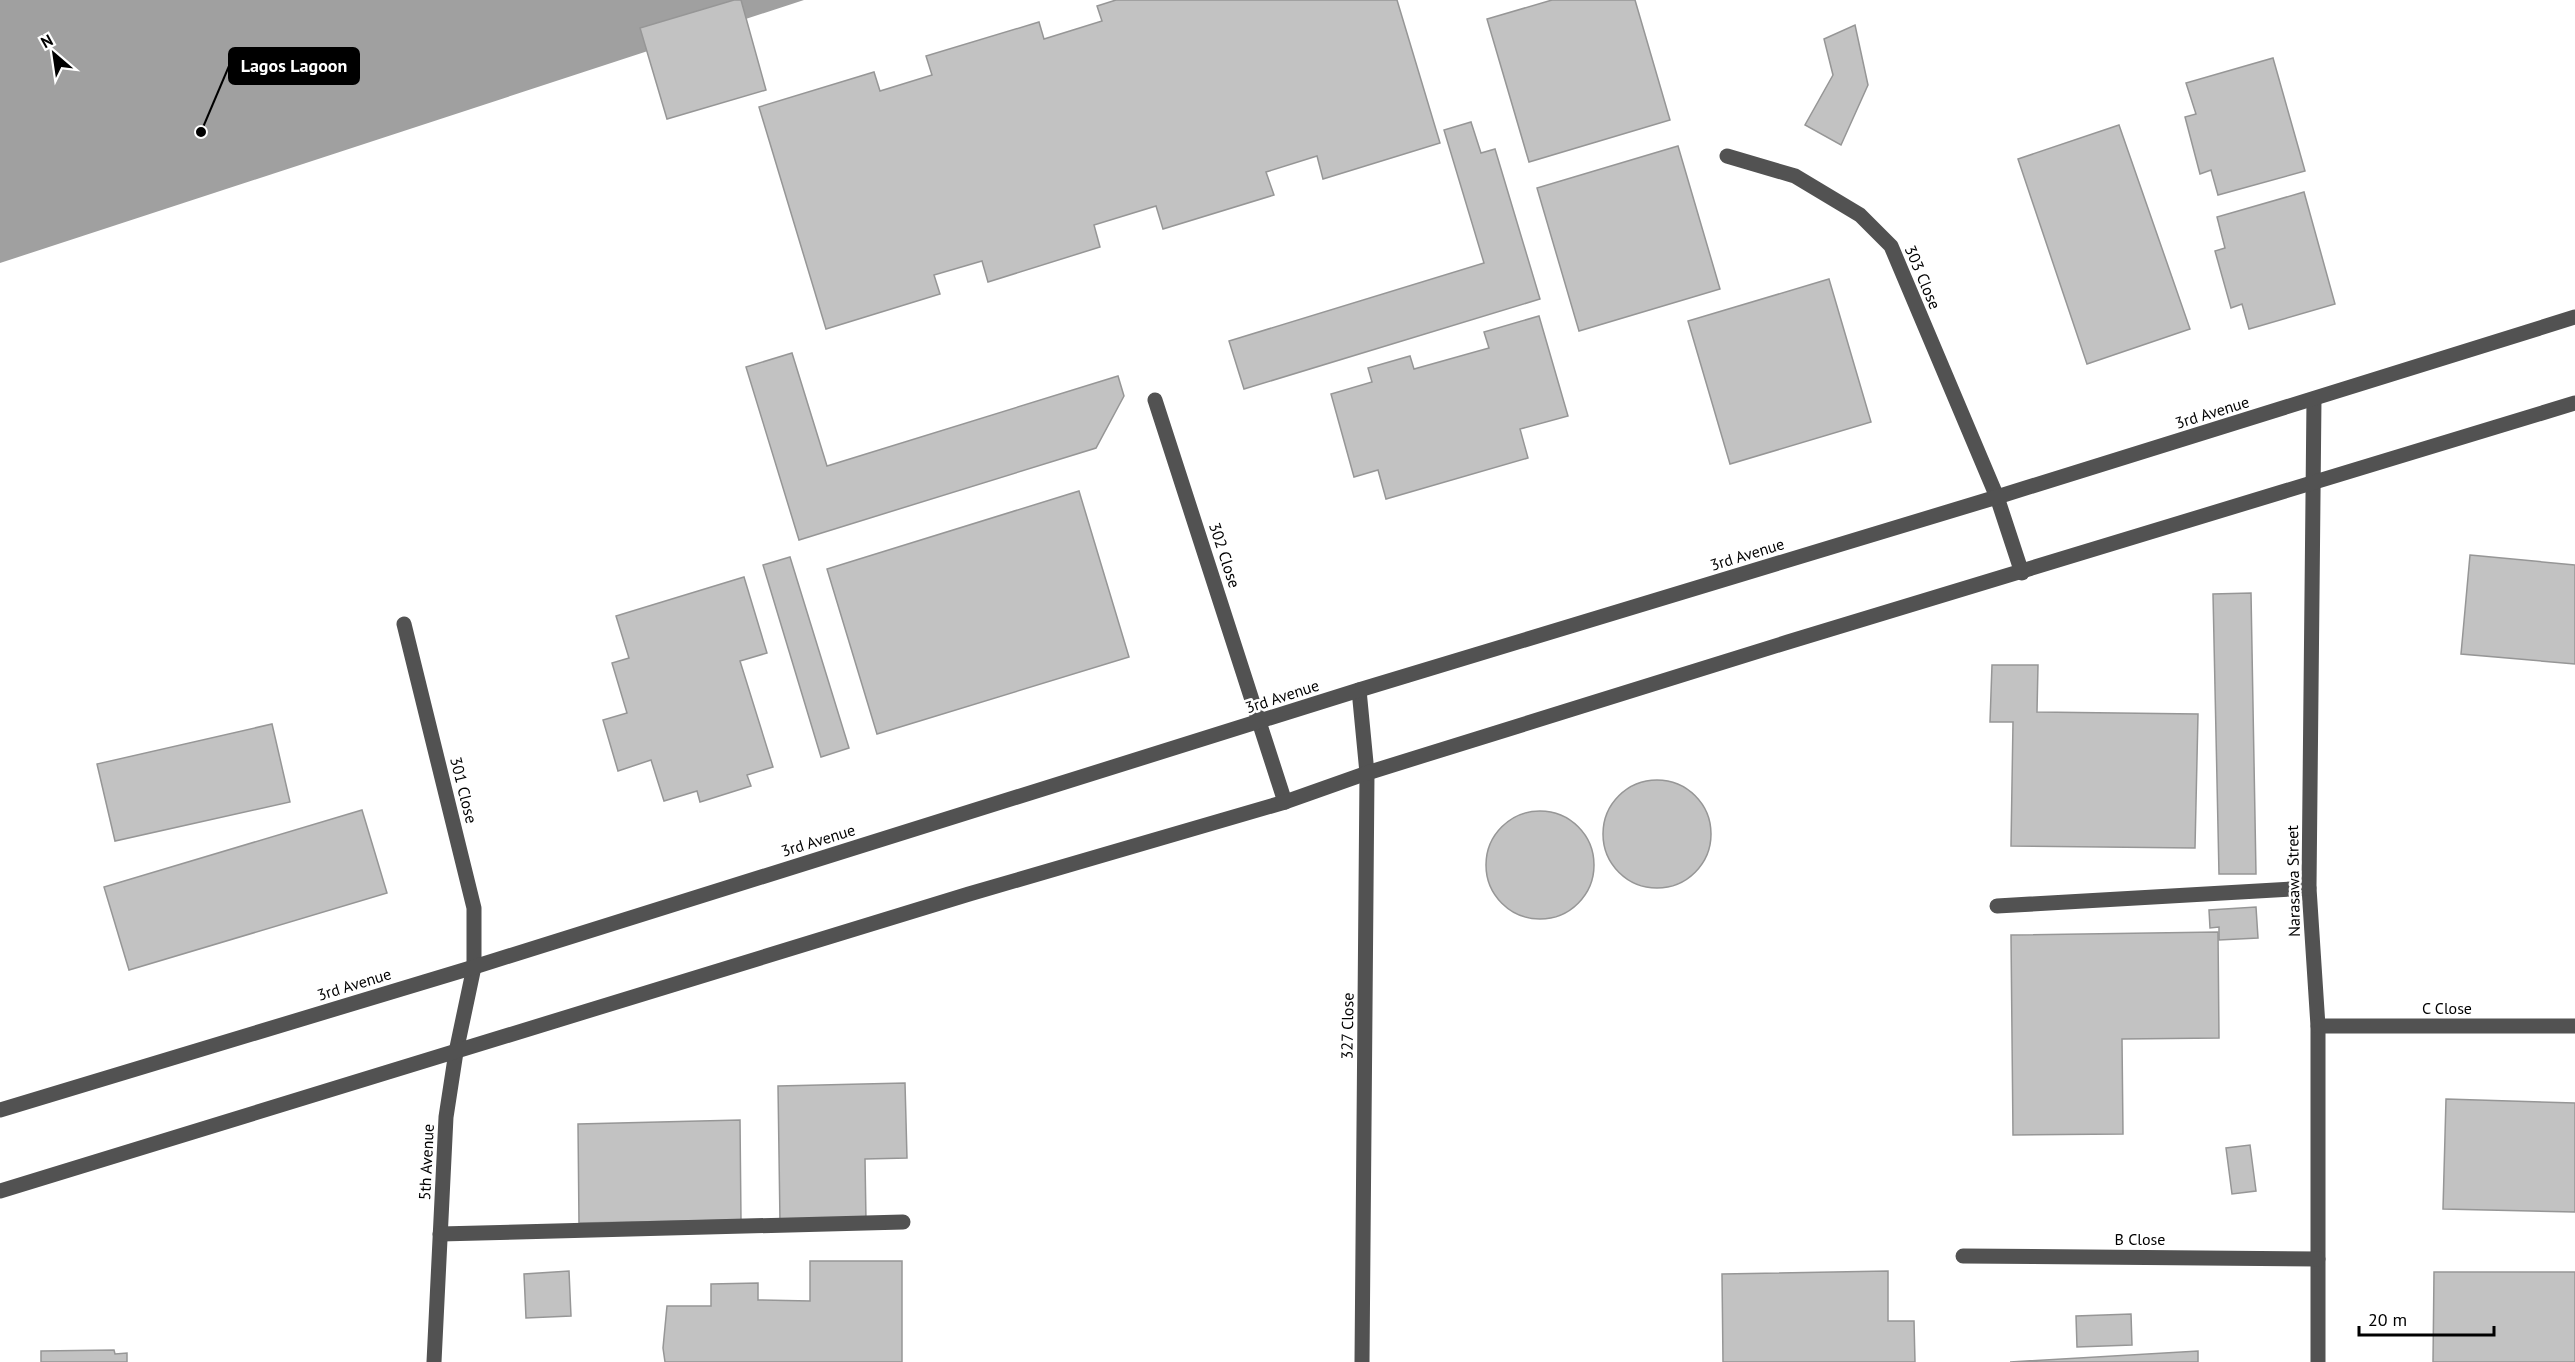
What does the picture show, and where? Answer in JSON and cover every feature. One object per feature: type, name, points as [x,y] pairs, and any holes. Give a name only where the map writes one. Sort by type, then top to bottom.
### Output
[{"type":"street","name":"303 Close","points":[[1727,156],[1795,176],[1860,215],[1891,246],[1997,497],[2022,573]]},
{"type":"street","name":"3rd Avenue","points":[[0,1110],[474,967],[1359,690],[1997,497],[2575,317]]},
{"type":"street","name":"Narasawa Street","points":[[2314,399],[2309,888],[2318,1026],[2318,1362]]},
{"type":"street","name":"302 Close","points":[[1155,400],[1286,802]]},
{"type":"street","points":[[0,1191],[969,894],[1286,802],[1367,772],[2575,403]]},
{"type":"street","name":"301 Close","points":[[404,624],[474,908],[474,967]]},
{"type":"street","name":"327 Close","points":[[1359,690],[1367,772],[1362,1362]]},
{"type":"street","points":[[1998,906],[2309,888]]},
{"type":"street","name":"5th Avenue","points":[[434,1362],[446,1117],[456,1052],[474,967]]},
{"type":"street","name":"C Close","points":[[2318,1026],[2575,1026]]},
{"type":"street","points":[[440,1234],[903,1222]]},
{"type":"street","name":"B Close","points":[[1963,1256],[2318,1259]]},
{"type":"shaded area","points":[[0,0],[804,0],[0,263]]},
{"type":"building","points":[[734,0],[741,0],[766,90],[667,119],[640,28]]},
{"type":"building","points":[[1116,0],[1397,0],[1440,143],[1323,179],[1317,156],[1266,172],[1274,195],[1163,229],[1156,206],[1094,225],[1100,247],[988,282],[982,261],[934,275],[940,294],[826,329],[759,107],[874,72],[880,91],[932,75],[926,56],[1039,22],[1044,39],[1102,21],[1097,6]]},
{"type":"building","points":[[1552,0],[1635,0],[1670,120],[1529,162],[1487,19]]},
{"type":"building","points":[[1855,25],[1868,85],[1841,145],[1805,125],[1833,75],[1824,39]]},
{"type":"building","points":[[2273,58],[2305,171],[2218,195],[2211,170],[2200,174],[2185,117],[2196,114],[2186,83]]},
{"type":"building","points":[[1471,122],[1481,153],[1495,149],[1540,299],[1244,389],[1229,341],[1484,263],[1444,130]]},
{"type":"building","points":[[2119,125],[2190,329],[2087,364],[2018,159]]},
{"type":"building","points":[[1678,146],[1720,289],[1579,331],[1537,188]]},
{"type":"building","points":[[2304,192],[2335,304],[2249,329],[2242,304],[2231,308],[2215,251],[2225,248],[2217,217]]},
{"type":"building","points":[[1829,279],[1871,422],[1730,464],[1688,321]]},
{"type":"building","points":[[1539,316],[1568,416],[1520,429],[1528,458],[1386,499],[1378,470],[1354,477],[1331,394],[1372,382],[1368,368],[1410,356],[1414,369],[1489,348],[1484,332]]},
{"type":"building","points":[[792,353],[827,466],[1118,376],[1124,396],[1096,448],[799,540],[746,367]]},
{"type":"building","points":[[1079,491],[1129,657],[877,734],[827,569]]},
{"type":"building","points":[[2470,555],[2575,565],[2575,664],[2461,654]]},
{"type":"building","points":[[790,557],[849,748],[821,757],[763,565]]},
{"type":"building","points":[[744,577],[767,653],[740,661],[773,767],[747,775],[751,786],[700,802],[697,791],[664,801],[651,760],[618,771],[603,720],[627,713],[612,663],[629,658],[616,616]]},
{"type":"building","points":[[2251,593],[2256,874],[2219,874],[2213,594]]},
{"type":"building","points":[[1992,665],[2038,665],[2037,712],[2198,714],[2195,848],[2011,846],[2013,722],[1990,722]]},
{"type":"building","points":[[272,724],[290,802],[115,841],[97,764]]},
{"type":"building","points":[[1657,780],[1678,784],[1695,796],[1707,813],[1711,834],[1707,855],[1695,872],[1678,884],[1657,888],[1636,884],[1619,872],[1607,855],[1603,834],[1607,813],[1619,796],[1636,784]]},
{"type":"building","points":[[362,810],[387,893],[129,970],[104,887]]},
{"type":"building","points":[[1540,811],[1561,815],[1578,827],[1590,844],[1594,865],[1590,886],[1578,903],[1561,915],[1540,919],[1519,915],[1502,903],[1490,886],[1486,865],[1490,844],[1502,827],[1519,815]]},
{"type":"building","points":[[2256,907],[2258,938],[2219,940],[2219,927],[2210,928],[2209,910]]},
{"type":"building","points":[[2218,932],[2219,1038],[2122,1039],[2123,1134],[2013,1135],[2011,935]]},
{"type":"building","points":[[905,1083],[907,1158],[865,1159],[866,1221],[780,1222],[778,1086]]},
{"type":"building","points":[[2446,1099],[2575,1103],[2575,1212],[2443,1209]]},
{"type":"building","points":[[740,1120],[741,1220],[579,1223],[578,1124]]},
{"type":"building","points":[[2250,1145],[2256,1191],[2232,1194],[2226,1148]]},
{"type":"building","points":[[810,1261],[902,1261],[902,1362],[665,1362],[663,1348],[667,1306],[711,1306],[711,1284],[758,1283],[758,1300],[810,1301]]},
{"type":"building","points":[[569,1271],[571,1316],[526,1318],[524,1274]]},
{"type":"building","points":[[1888,1271],[1888,1321],[1914,1321],[1915,1362],[1723,1362],[1722,1274]]},
{"type":"building","points":[[2434,1272],[2575,1272],[2575,1362],[2433,1362]]},
{"type":"building","points":[[2131,1314],[2132,1345],[2077,1347],[2076,1316]]},
{"type":"building","points":[[114,1350],[115,1354],[127,1353],[127,1362],[41,1362],[41,1351]]},
{"type":"building","points":[[2198,1351],[2198,1362],[2010,1362]]},
{"type":"place","name":"Lagos Lagoon","points":[[201,132]]}]
